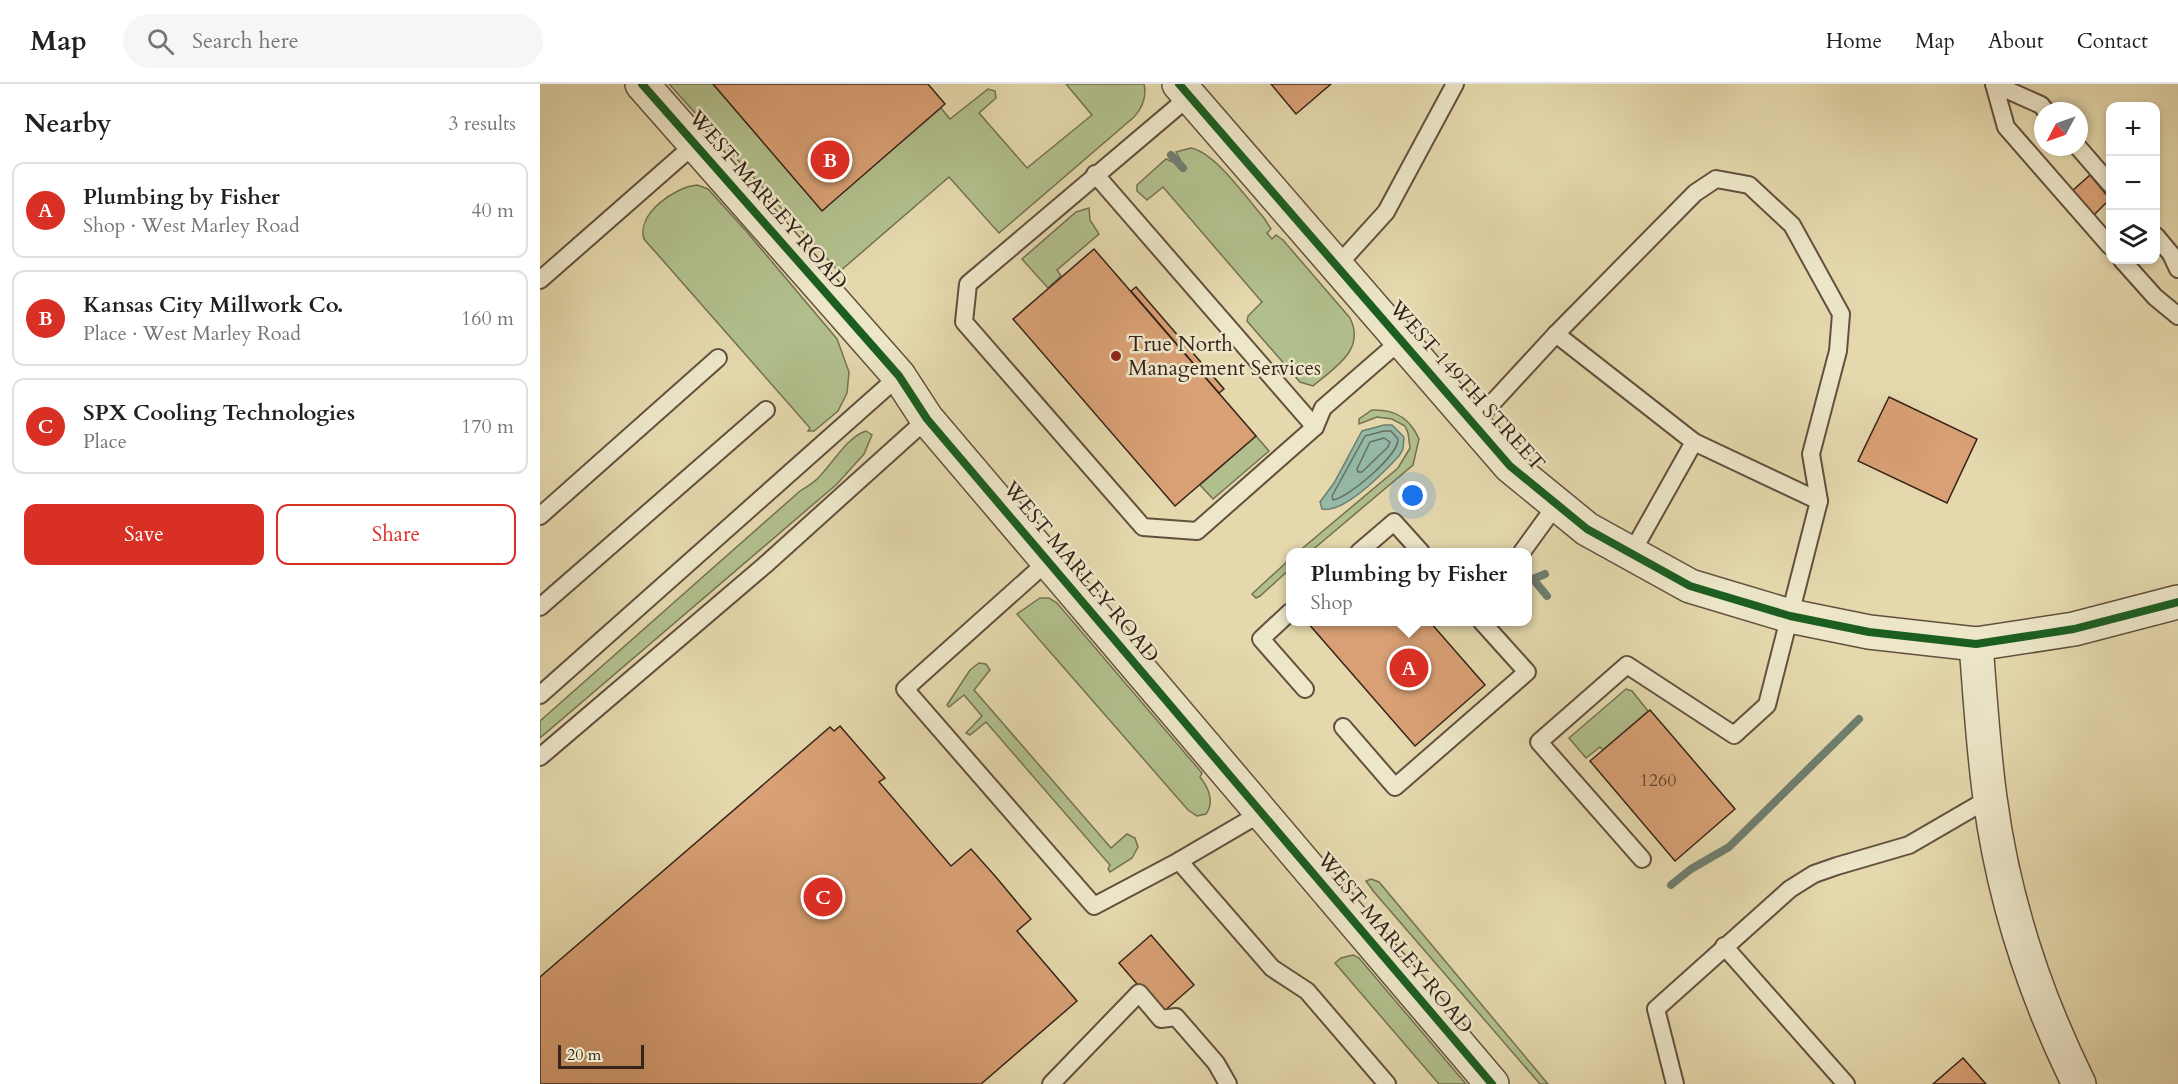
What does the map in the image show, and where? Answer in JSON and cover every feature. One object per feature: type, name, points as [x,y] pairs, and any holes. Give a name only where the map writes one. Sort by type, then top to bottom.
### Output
[{"type":"street","name":"WEST MARLEY ROAD","points":[[642,84],[899,376],[927,419],[1492,1084]]},
{"type":"street","name":"WEST 149TH STREET","points":[[1185,90],[1510,466],[1587,529],[1690,586],[1790,616],[1869,632],[1976,644],[2074,629],[2178,602]]},
{"type":"street","points":[[1976,644],[1990,798],[2004,875],[2019,931],[2042,1001],[2079,1084]]},
{"type":"lane","points":[[1337,266],[1386,212],[1455,84]]},
{"type":"lane","points":[[1994,84],[2034,102]]},
{"type":"lane","points":[[1994,84],[2006,127],[2106,241]]},
{"type":"lane","points":[[1185,90],[1095,174],[968,284],[964,322],[1143,527],[1197,531],[1315,427],[1323,408],[1400,341]]},
{"type":"lane","points":[[540,280],[695,144]]},
{"type":"lane","points":[[2086,156],[2106,179]]},
{"type":"lane","points":[[1095,174],[1315,427]]},
{"type":"lane","points":[[1473,424],[1556,334],[1695,193],[1716,179],[1749,185],[1792,225],[1841,314],[1838,351],[1811,454],[1819,501],[1767,705],[1734,735],[1627,665],[1539,742],[1642,859]]},
{"type":"lane","points":[[2160,241],[2171,254],[2178,269]]},
{"type":"lane","points":[[2126,264],[2156,297],[2178,316]]},
{"type":"lane","points":[[1556,334],[1694,442],[1819,501]]},
{"type":"lane","points":[[540,516],[718,358]]},
{"type":"lane","points":[[540,695],[899,376]]},
{"type":"lane","points":[[540,608],[766,410]]},
{"type":"lane","points":[[540,757],[765,565],[927,419]]},
{"type":"lane","points":[[1631,554],[1694,442]]},
{"type":"lane","points":[[1525,548],[1556,505]]},
{"type":"lane","points":[[1364,548],[1394,522],[1417,548]]},
{"type":"lane","points":[[1048,561],[905,689],[1094,906],[1179,861],[1261,813]]},
{"type":"lane","points":[[1286,616],[1261,639],[1305,689]]},
{"type":"lane","points":[[1343,728],[1395,786],[1527,672],[1486,626]]},
{"type":"lane","points":[[1675,1084],[1656,1009],[1724,946],[1790,889],[1814,874],[1909,845],[1990,798]]},
{"type":"lane","points":[[1179,861],[1272,968],[1306,991],[1387,1084]]},
{"type":"lane","points":[[1724,946],[1846,1084]]},
{"type":"lane","points":[[1051,1084],[1139,993],[1161,1019],[1176,1017],[1216,1063],[1228,1084]]},
{"type":"shaded area","points":[[669,84],[713,84],[822,210],[941,108],[950,119],[988,89],[995,91],[996,98],[979,113],[1027,168],[1092,115],[1066,84],[1144,84],[1145,98],[1134,117],[999,233],[949,177],[839,272]]},
{"type":"shaded area","points":[[1191,148],[1211,158],[1221,167],[1264,218],[1271,229],[1267,233],[1272,239],[1276,235],[1283,240],[1350,318],[1354,329],[1351,349],[1338,365],[1313,386],[1300,382],[1247,321],[1248,316],[1262,302],[1163,187],[1147,200],[1137,191],[1137,185],[1166,159],[1175,163],[1180,159],[1176,152]]},
{"type":"shaded area","points":[[697,185],[708,189],[837,339],[849,372],[847,393],[838,411],[814,431],[808,431],[810,428],[644,239],[643,230],[651,211],[668,196]]},
{"type":"shaded area","points":[[1089,208],[1090,220],[1099,234],[1057,270],[1061,276],[1048,288],[1022,259],[1076,212]]},
{"type":"shaded area","points":[[1372,410],[1380,410],[1395,413],[1406,420],[1419,439],[1413,465],[1315,548],[1303,548],[1398,468],[1410,448],[1405,426],[1392,419],[1377,417],[1359,424],[1359,419]]},
{"type":"shaded area","points":[[866,431],[872,435],[864,454],[837,484],[540,738],[540,721],[800,491],[815,481],[846,444]]},
{"type":"shaded area","points":[[1256,436],[1269,451],[1213,499],[1200,485]]},
{"type":"shaded area","points":[[1286,563],[1286,573],[1260,596],[1256,598],[1252,594]]},
{"type":"shaded area","points":[[1040,598],[1049,598],[1057,603],[1202,773],[1200,777],[1206,785],[1210,800],[1206,814],[1197,816],[1188,810],[1017,614]]},
{"type":"shaded area","points":[[979,663],[986,664],[990,670],[974,690],[1111,848],[1127,834],[1135,838],[1138,847],[1132,858],[1110,872],[1108,869],[1110,865],[986,722],[970,735],[966,733],[982,716],[964,695],[949,707],[947,705],[970,670]]},
{"type":"shaded area","points":[[1626,689],[1632,691],[1648,711],[1603,750],[1600,747],[1586,758],[1569,738]]},
{"type":"shaded area","points":[[1371,879],[1379,882],[1548,1084],[1540,1084],[1374,892],[1366,881]]},
{"type":"shaded area","points":[[1353,955],[1359,958],[1466,1084],[1439,1084],[1335,963],[1341,958]]},
{"type":"water","points":[[1392,425],[1404,437],[1403,449],[1399,456],[1364,490],[1341,505],[1331,509],[1322,509],[1320,502],[1334,483],[1362,431]]},
{"type":"building","points":[[713,84],[928,84],[945,104],[822,211]]},
{"type":"building","points":[[1271,84],[1331,84],[1296,114]]},
{"type":"building","points":[[2090,175],[2106,194],[2106,203],[2094,215],[2072,191]]},
{"type":"building","name":"True North Management Services","points":[[1094,249],[1256,436],[1175,506],[1013,319]]},
{"type":"building","points":[[1136,287],[1224,389],[1219,393],[1131,291]]},
{"type":"building","points":[[1889,397],[1977,439],[1947,503],[1858,461]]},
{"type":"building","points":[[1310,626],[1433,626],[1485,685],[1415,746]]},
{"type":"building","points":[[1650,710],[1735,809],[1675,861],[1590,761]]},
{"type":"building","points":[[840,726],[885,778],[879,782],[951,866],[971,849],[995,876],[1031,919],[1017,931],[1077,1001],[981,1084],[540,1084],[540,977],[830,727],[834,731]]},
{"type":"building","points":[[1151,935],[1194,985],[1162,1013],[1119,963]]},
{"type":"building","points":[[1963,1058],[1986,1084],[1933,1084]]},
{"type":"waterway","points":[[1171,155],[1183,168]]},
{"type":"waterway","points":[[1545,574],[1533,579],[1547,596]]},
{"type":"waterway","points":[[1671,885],[1691,869],[1729,847],[1859,719]]},
{"type":"cycle path","points":[[642,84],[899,376],[927,419],[1492,1084]]},
{"type":"cycle path","points":[[1179,84],[1510,466],[1587,529],[1690,586],[1790,616],[1869,632],[1976,644],[2074,629],[2178,602]]},
{"type":"place","name":"Kansas City Millwork Co.","points":[[830,160]]},
{"type":"place","name":"True North Management Services","points":[[1116,356]]},
{"type":"place","name":"Plumbing by Fisher","points":[[1409,668]]},
{"type":"place","name":"SPX Cooling Technologies","points":[[823,897]]}]
